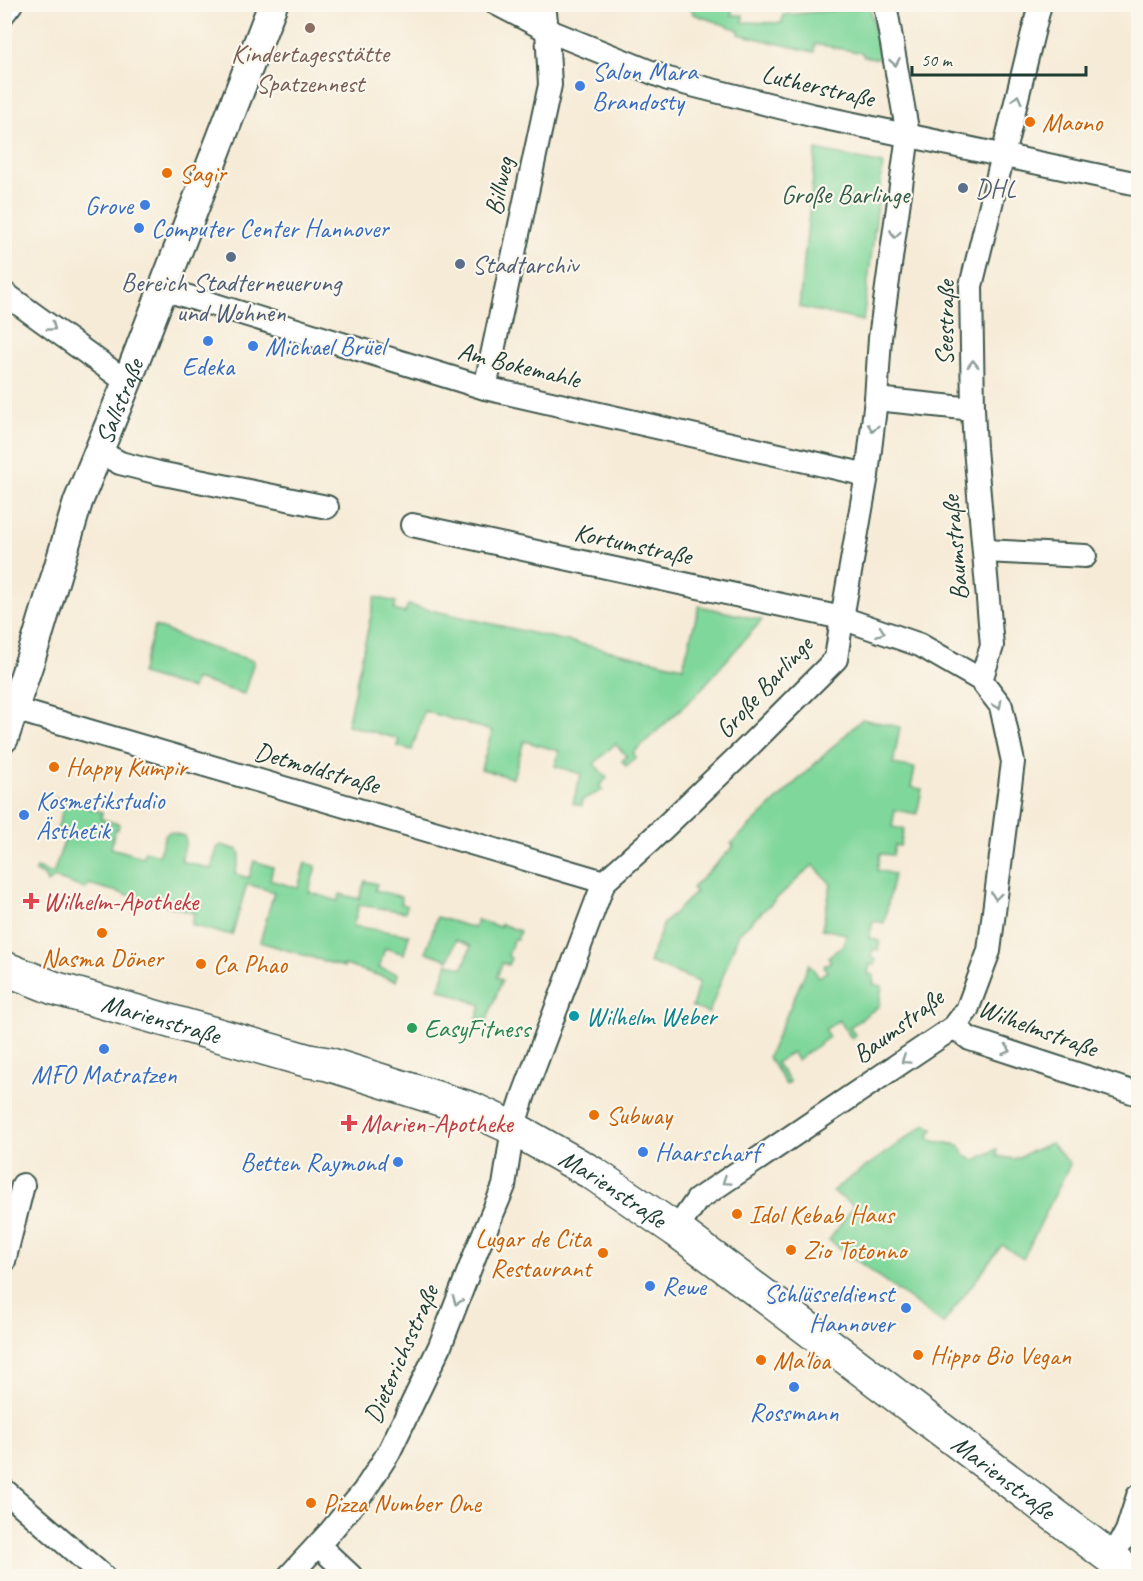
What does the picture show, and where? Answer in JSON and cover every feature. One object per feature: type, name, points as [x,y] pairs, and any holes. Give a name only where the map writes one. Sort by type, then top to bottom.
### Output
[{"type":"main road","name":"Marienstraße","points":[[4,968],[54,988],[328,1064],[472,1109],[513,1128],[594,1174],[676,1230],[1124,1568]]},
{"type":"street","points":[[4,13],[11,4]]},
{"type":"street","name":"Sallstraße","points":[[4,738],[78,502],[127,382],[273,4]]},
{"type":"street","name":"Lutherstraße","points":[[497,4],[547,30],[668,79],[811,115],[1138,184]]},
{"type":"street","name":"Billweg","points":[[485,388],[550,85],[544,4]]},
{"type":"street","name":"Große Barlinge","points":[[513,1128],[603,882],[650,841],[738,757],[836,659],[867,475],[880,338],[908,135],[885,4]]},
{"type":"street","name":"Seestraße","points":[[973,409],[971,286],[1040,4]]},
{"type":"street","name":"Am Bokemahle","points":[[163,289],[485,388],[867,475]]},
{"type":"street","points":[[4,293],[127,382]]},
{"type":"street","points":[[876,399],[973,409]]},
{"type":"street","name":"Baumstraße","points":[[973,409],[992,646],[981,680]]},
{"type":"street","points":[[98,451],[120,463],[159,473],[327,507]]},
{"type":"street","name":"Kortumstraße","points":[[412,525],[842,618]]},
{"type":"street","points":[[985,551],[1085,556]]},
{"type":"street","name":"Baumstraße","points":[[676,1230],[697,1200],[954,1027],[967,1010],[989,951],[1013,762],[1001,706],[981,680],[920,645],[842,618]]},
{"type":"street","name":"Detmoldstraße","points":[[14,709],[603,882]]},
{"type":"street","name":"Wilhelmstraße","points":[[954,1027],[970,1039],[1138,1094]]},
{"type":"street","name":"Dieterichsstraße","points":[[289,1576],[319,1546],[364,1491],[389,1452],[440,1346],[504,1186],[513,1128]]},
{"type":"street","points":[[4,1261],[23,1185]]},
{"type":"street","points":[[4,1490],[103,1576]]},
{"type":"street","points":[[1124,1568],[1127,1531],[1138,1496]]},
{"type":"street","points":[[319,1546],[351,1576]]},
{"type":"green space","points":[[691,5],[732,5],[732,15],[743,15],[743,22],[782,23],[783,15],[870,7],[880,59],[863,56],[863,53],[815,44],[814,52],[738,34],[739,30],[693,14]]},
{"type":"green space","name":"Große Barlinge","points":[[816,150],[883,164],[863,321],[799,307]]},
{"type":"green space","points":[[375,597],[396,602],[394,610],[405,613],[408,605],[683,667],[699,606],[762,620],[696,695],[633,753],[636,757],[626,766],[622,761],[627,756],[615,744],[594,764],[607,778],[599,786],[603,790],[582,800],[582,806],[573,803],[581,774],[555,766],[559,751],[524,741],[513,778],[481,769],[492,731],[424,711],[412,750],[397,746],[399,739],[347,725]]},
{"type":"green space","points":[[155,626],[201,645],[254,661],[244,694],[195,679],[192,689],[141,674]]},
{"type":"green space","points":[[862,719],[900,727],[893,764],[915,768],[911,787],[922,789],[917,814],[895,810],[892,827],[904,829],[900,846],[895,845],[893,855],[880,854],[877,870],[894,874],[884,923],[873,921],[869,938],[880,941],[878,950],[873,949],[871,958],[876,959],[875,965],[870,964],[868,974],[874,975],[873,984],[882,986],[879,1006],[850,1027],[856,1036],[852,1039],[839,1020],[825,1030],[829,1037],[797,1060],[792,1052],[776,1063],[790,1082],[786,1085],[768,1057],[809,964],[819,977],[827,971],[824,966],[831,961],[828,957],[844,945],[846,934],[822,929],[831,884],[813,865],[739,933],[709,1013],[692,1007],[699,982],[649,962],[664,923],[696,892],[692,888],[734,846],[731,844]]},
{"type":"green space","points":[[55,798],[102,812],[101,819],[119,824],[118,830],[115,829],[111,848],[143,857],[145,851],[159,855],[165,835],[169,832],[184,836],[186,841],[181,861],[211,869],[217,848],[221,845],[238,850],[240,854],[235,874],[249,878],[254,861],[273,867],[270,880],[298,888],[305,863],[316,866],[309,892],[338,901],[340,894],[359,899],[365,881],[377,884],[375,890],[402,897],[401,904],[407,906],[405,912],[359,905],[353,926],[409,935],[404,954],[385,948],[379,968],[398,974],[396,981],[260,942],[274,892],[247,884],[232,935],[191,925],[194,913],[88,884],[86,889],[55,878],[47,883],[44,875],[35,872],[36,868],[53,874],[66,836],[56,833],[64,806],[53,803]]},
{"type":"green space","points":[[437,917],[474,928],[477,920],[500,927],[501,924],[520,931],[517,940],[513,940],[508,965],[502,963],[497,977],[502,980],[486,1022],[477,1019],[481,1005],[439,989],[448,963],[463,968],[471,946],[456,940],[449,960],[426,952]]},
{"type":"green space","points":[[926,1124],[933,1129],[928,1137],[933,1141],[959,1145],[965,1155],[975,1160],[997,1149],[997,1156],[1014,1159],[1051,1143],[1070,1164],[1023,1259],[1002,1245],[943,1324],[829,1240],[854,1206],[832,1191]]},
{"type":"place","name":"Kindertagesstätte Spatzennest","points":[[310,28]]},
{"type":"place","name":"Salon Mara Brandosty","points":[[580,86]]},
{"type":"place","name":"Maono","points":[[1030,122]]},
{"type":"place","name":"Sagir","points":[[167,173]]},
{"type":"place","name":"DHL","points":[[963,188]]},
{"type":"place","name":"Grove","points":[[145,205]]},
{"type":"place","name":"Computer Center Hannover","points":[[139,228]]},
{"type":"place","name":"Bereich Stadterneuerung und Wohnen","points":[[231,257]]},
{"type":"place","name":"Stadtarchiv","points":[[460,264]]},
{"type":"place","name":"Edeka","points":[[208,341]]},
{"type":"place","name":"Michael Brüel","points":[[253,346]]},
{"type":"place","name":"Happy Kumpir","points":[[54,767]]},
{"type":"place","name":"Kosmetikstudio Ästhetik","points":[[24,815]]},
{"type":"place","name":"Wilhelm-Apotheke","points":[[31,901]]},
{"type":"place","name":"Nasma Döner","points":[[102,933]]},
{"type":"place","name":"Ca Phao","points":[[201,964]]},
{"type":"place","name":"Wilhelm Weber","points":[[574,1016]]},
{"type":"place","name":"EasyFitness","points":[[412,1028]]},
{"type":"place","name":"MFO Matratzen","points":[[104,1049]]},
{"type":"place","name":"Subway","points":[[594,1115]]},
{"type":"place","name":"Marien-Apotheke","points":[[349,1123]]},
{"type":"place","name":"Haarscharf","points":[[643,1152]]},
{"type":"place","name":"Betten Raymond","points":[[398,1162]]},
{"type":"place","name":"Idol Kebab Haus","points":[[737,1214]]},
{"type":"place","name":"Zio Totonno","points":[[791,1250]]},
{"type":"place","name":"Lugar de Cita Restaurant","points":[[603,1253]]},
{"type":"place","name":"Rewe","points":[[650,1286]]},
{"type":"place","name":"Schlüsseldienst Hannover","points":[[906,1308]]},
{"type":"place","name":"Hippo Bio Vegan","points":[[918,1355]]},
{"type":"place","name":"Ma'loa","points":[[761,1360]]},
{"type":"place","name":"Rossmann","points":[[794,1387]]},
{"type":"place","name":"Pizza Number One","points":[[311,1503]]}]
